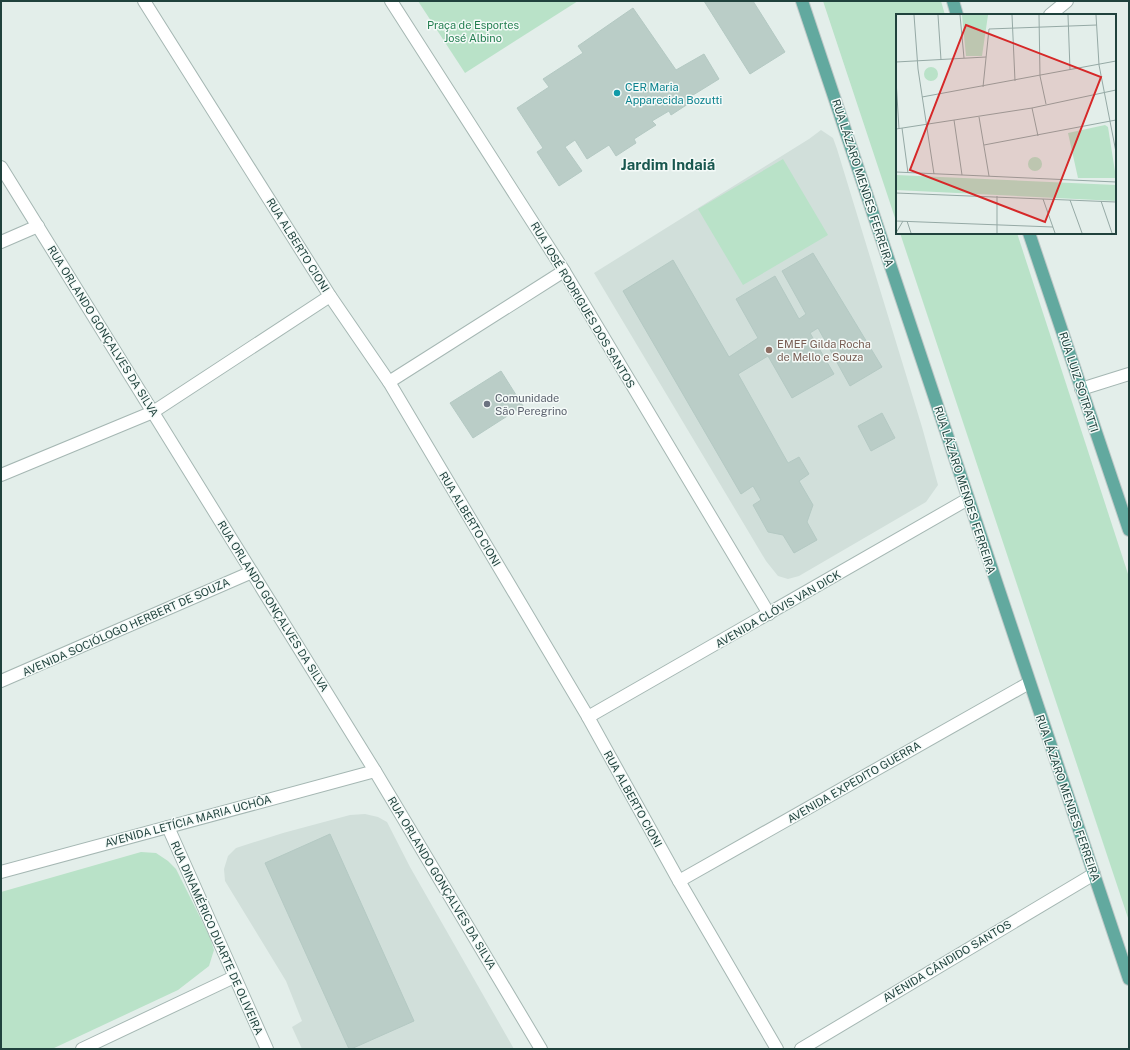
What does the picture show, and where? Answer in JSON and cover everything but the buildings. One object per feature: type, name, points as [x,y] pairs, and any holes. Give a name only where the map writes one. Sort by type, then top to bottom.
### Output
[{"type":"main road","name":"RUA LÁZARO MENDES FERREIRA","points":[[802,1],[1129,980]]},
{"type":"main road","points":[[953,1],[957,14]]},
{"type":"main road","name":"RUA LUIZ SOTRATTI","points":[[1030,234],[1129,530]]},
{"type":"street","name":"RUA ALBERTO CIONI","points":[[144,1],[330,296],[389,382],[588,717],[777,1049]]},
{"type":"street","name":"RUA JOSÉ RODRIGUES DOS SANTOS","points":[[391,1],[564,271],[769,614]]},
{"type":"street","points":[[1051,14],[1066,1]]},
{"type":"street","name":"RUA ORLANDO GONÇALVES DA SILVA","points":[[1,167],[375,771],[541,1049]]},
{"type":"street","points":[[1,242],[38,226]]},
{"type":"street","points":[[389,382],[564,271]]},
{"type":"street","points":[[1,475],[153,412],[330,296]]},
{"type":"street","points":[[1081,389],[1129,374]]},
{"type":"street","name":"AVENIDA CLÓVIS VAN DICK","points":[[588,717],[968,499]]},
{"type":"street","name":"AVENIDA SOCIÓLOGO HERBERT DE SOUZA","points":[[1,681],[252,572]]},
{"type":"street","name":"AVENIDA EXPEDITO GUERRA","points":[[680,881],[1030,683]]},
{"type":"street","name":"AVENIDA LETÍCIA MARIA UCHÔA","points":[[1,872],[375,771]]},
{"type":"street","name":"RUA DINAMÉRICO DUARTE DE OLIVEIRA","points":[[168,827],[267,1049]]},
{"type":"street","name":"AVENIDA CÂNDIDO SANTOS","points":[[801,1049],[1094,874]]},
{"type":"street","points":[[82,1049],[234,977]]},
{"type":"shaded area","name":"EMEF Gilda Rocha de Mello e Souza","points":[[821,130],[833,138],[837,149],[922,427],[938,485],[926,502],[799,576],[788,579],[778,576],[766,561],[594,273],[809,139]]},
{"type":"shaded area","points":[[365,814],[378,817],[387,822],[410,867],[514,1049],[302,1049],[292,1027],[302,1021],[286,981],[225,881],[224,869],[228,856],[236,848],[283,833],[350,815]]},
{"type":"green space","name":"Praça de Esportes José Albino","points":[[418,1],[578,1],[465,73]]},
{"type":"green space","points":[[823,1],[941,1],[945,14],[896,14],[896,221]]},
{"type":"green space","points":[[783,159],[828,235],[743,285],[698,209]]},
{"type":"green space","points":[[900,234],[1017,234],[1129,577],[1129,921]]},
{"type":"green space","points":[[141,852],[156,853],[168,861],[176,869],[210,937],[214,950],[209,966],[178,990],[52,1049],[1,1049],[1,892]]},
{"type":"place","name":"CER Maria Apparecida Bozutti","points":[[617,93]]},
{"type":"place","name":"EMEF Gilda Rocha de Mello e Souza","points":[[769,350]]},
{"type":"place","name":"Comunidade São Peregrino","points":[[487,404]]},
{"type":"district","name":"Jardim Indaiá","points":[[668,165]]}]
